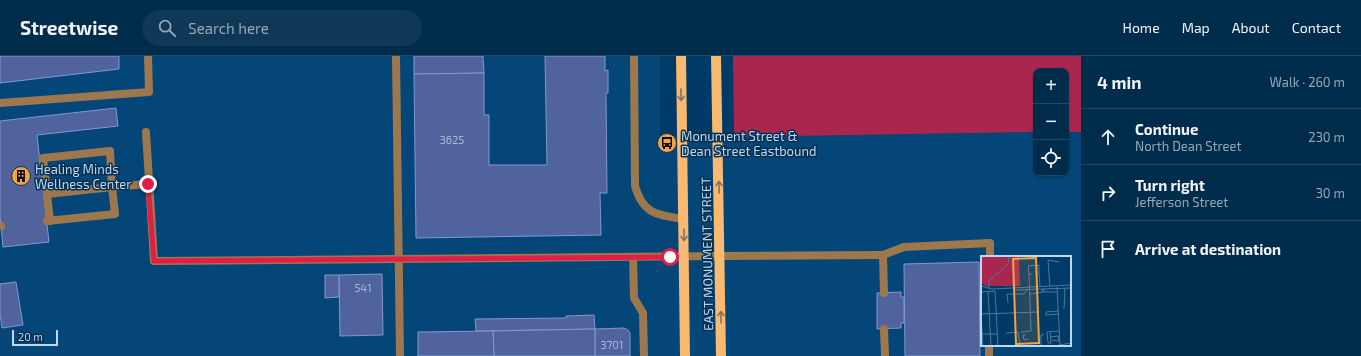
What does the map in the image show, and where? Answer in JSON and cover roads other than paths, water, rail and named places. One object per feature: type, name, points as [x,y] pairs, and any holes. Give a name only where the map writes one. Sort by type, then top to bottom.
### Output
[{"type":"main road","name":"EAST MONUMENT STREET","points":[[681,56],[685,356]]},
{"type":"main road","name":"EAST MONUMENT STREET","points":[[716,56],[722,356]]},
{"type":"street","points":[[0,103],[149,92],[148,56]]},
{"type":"street","points":[[396,56],[400,356]]},
{"type":"street","points":[[634,56],[635,186],[639,199],[647,209],[659,215],[684,219]]},
{"type":"street","points":[[146,132],[148,184],[154,261],[883,255],[904,247],[990,243],[990,256]]},
{"type":"street","points":[[110,151],[112,186],[115,214],[48,221],[43,158],[110,151]]},
{"type":"street","points":[[47,194],[112,186],[148,184]]},
{"type":"street","points":[[883,255],[884,292]]},
{"type":"street","points":[[633,257],[634,298],[643,313],[644,356]]},
{"type":"street","points":[[884,328],[885,356]]},
{"type":"street","points":[[989,356],[990,346]]},
{"type":"place","name":"Monument Street & Dean Street Eastbound","points":[[667,143]]},
{"type":"place","name":"Healing Minds Wellness Center","points":[[21,176]]}]
